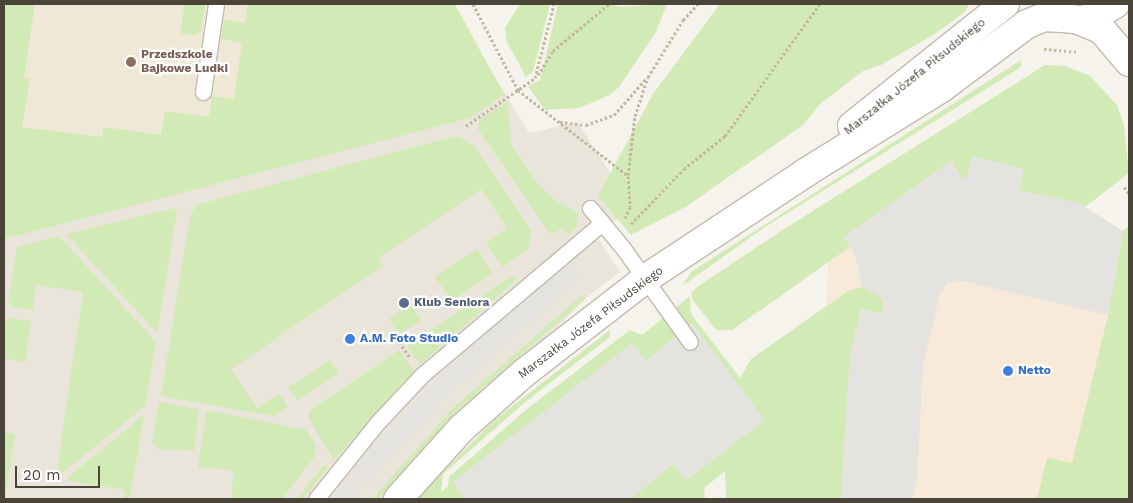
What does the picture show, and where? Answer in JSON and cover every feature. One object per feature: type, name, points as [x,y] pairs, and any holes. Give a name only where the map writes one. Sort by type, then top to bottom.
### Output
[{"type":"street","name":"Marszałka Józefa Piłsudskiego","points":[[805,172],[854,124],[1005,4]]},
{"type":"street","points":[[1044,4],[1073,19],[1102,30],[1129,62]]},
{"type":"street","points":[[1073,19],[1103,13],[1115,4]]},
{"type":"street","name":"Marszałka Józefa Piłsudskiego","points":[[398,499],[434,456],[524,373],[645,279],[805,172],[940,89],[1028,24],[1049,16],[1073,19]]},
{"type":"lane","points":[[204,92],[216,4]]},
{"type":"lane","points":[[590,208],[616,239],[690,342]]},
{"type":"lane","points":[[316,499],[377,423],[422,375],[602,223]]},
{"type":"path","points":[[473,4],[518,90],[628,176]]},
{"type":"path","points":[[535,78],[554,4]]},
{"type":"path","points":[[466,126],[535,78],[553,51],[610,4]]},
{"type":"path","points":[[558,122],[586,125],[614,114],[648,76],[683,20],[698,4]]},
{"type":"path","points":[[616,239],[684,169],[726,136],[820,4]]},
{"type":"path","points":[[1041,49],[1062,49],[1086,56]]},
{"type":"path","points":[[616,239],[630,207],[628,176],[634,116],[648,76]]},
{"type":"path","points":[[1124,187],[1129,194]]},
{"type":"shaded area","points":[[4,4],[451,4],[529,133],[577,122],[634,208],[596,235],[620,272],[586,298],[546,339],[450,420],[387,499],[4,499]]},
{"type":"shaded area","name":"Przedszkole Bajkowe Ludki","points":[[4,4],[262,4],[256,121],[4,191]]},
{"type":"shaded area","points":[[982,138],[1123,231],[1108,315],[1064,499],[818,499],[829,247]]},
{"type":"shaded area","points":[[972,156],[1024,169],[1019,190],[1078,203],[1123,231],[1108,315],[963,281],[948,283],[940,293],[923,364],[917,479],[912,499],[841,499],[850,355],[861,309],[882,314],[884,305],[879,295],[862,287],[855,255],[844,237],[952,160],[962,179],[967,177]]},
{"type":"shaded area","points":[[566,263],[580,277],[452,391],[394,451],[367,486],[351,473],[378,440],[439,376]]},
{"type":"shaded area","points":[[692,323],[765,420],[687,480],[673,464],[631,499],[465,499],[453,482],[632,343],[646,361]]},
{"type":"shaded area","points":[[346,480],[361,492],[356,499],[331,499]]},
{"type":"green space","points":[[4,4],[35,4],[24,78],[30,79],[22,127],[102,137],[104,127],[161,135],[165,111],[209,117],[212,96],[234,99],[242,43],[221,39],[224,20],[245,23],[248,4],[455,4],[504,95],[470,118],[4,239]]},
{"type":"green space","points":[[185,4],[205,4],[201,31],[196,35],[180,33]]},
{"type":"green space","points":[[520,4],[550,4],[533,72],[526,77],[507,42],[505,28]]},
{"type":"green space","points":[[558,4],[610,4],[620,7],[667,4],[656,32],[619,87],[610,95],[579,108],[545,110],[528,86],[540,80]]},
{"type":"green space","points":[[720,4],[969,4],[965,12],[933,35],[881,65],[863,71],[820,104],[803,125],[687,206],[631,235],[598,196],[653,94]]},
{"type":"green space","points":[[1021,60],[1021,67],[765,227],[682,286],[691,272]]},
{"type":"green space","points":[[1045,65],[1065,66],[1090,76],[1117,105],[1124,126],[1129,173],[1085,207],[967,177],[962,179],[951,161],[844,237],[850,247],[732,330],[716,330],[692,299],[691,293],[697,287],[781,231]]},
{"type":"green space","points":[[508,101],[511,144],[539,185],[557,202],[579,213],[576,227],[568,235],[563,227],[555,233],[549,233],[478,129],[479,120]]},
{"type":"green space","points":[[452,137],[460,137],[475,147],[531,230],[529,249],[503,267],[486,243],[507,228],[481,189],[378,258],[383,266],[231,369],[257,408],[279,394],[288,407],[274,416],[161,396],[190,216],[196,205]]},
{"type":"green space","points":[[175,208],[177,211],[157,333],[66,234]]},
{"type":"green space","points":[[1129,226],[1129,499],[1037,499],[1047,458],[1072,463],[1108,315],[1123,231]]},
{"type":"green space","points":[[59,236],[156,342],[145,406],[56,478],[83,292],[36,285],[33,310],[12,307],[8,303],[17,247]]},
{"type":"green space","points":[[477,249],[493,273],[452,301],[435,277]]},
{"type":"green space","points":[[512,276],[517,277],[513,283],[420,364],[407,346]]},
{"type":"green space","points":[[862,287],[879,295],[884,305],[882,314],[861,309],[850,355],[841,499],[726,499],[725,471],[704,488],[705,499],[416,499],[492,422],[610,330],[610,337],[529,399],[443,474],[441,493],[448,486],[449,477],[527,409],[630,330],[642,335],[690,296],[691,314],[740,378],[751,359],[848,291]]},
{"type":"green space","points":[[581,296],[586,298],[453,414],[378,499],[372,499],[451,410]]},
{"type":"green space","points":[[411,305],[421,320],[399,334],[389,319]]},
{"type":"green space","points":[[10,318],[31,321],[25,362],[4,358],[5,322]]},
{"type":"green space","points":[[399,350],[414,371],[334,460],[309,419],[309,411]]},
{"type":"green space","points":[[330,360],[339,374],[297,400],[288,388]]},
{"type":"green space","points":[[159,402],[199,409],[194,451],[159,449],[152,442]]},
{"type":"green space","points":[[206,410],[306,430],[316,446],[315,456],[282,499],[232,499],[233,470],[198,468]]},
{"type":"green space","points":[[144,415],[130,499],[124,499],[125,490],[68,481],[68,477]]},
{"type":"green space","points":[[4,432],[15,434],[5,499],[4,499]]},
{"type":"green space","points":[[323,466],[329,466],[303,499],[297,499]]},
{"type":"place","name":"Przedszkole Bajkowe Ludki","points":[[131,62]]},
{"type":"place","name":"Klub Seniora","points":[[404,303]]},
{"type":"place","name":"A.M. Foto Studio","points":[[350,339]]},
{"type":"place","name":"Netto","points":[[1008,371]]}]
